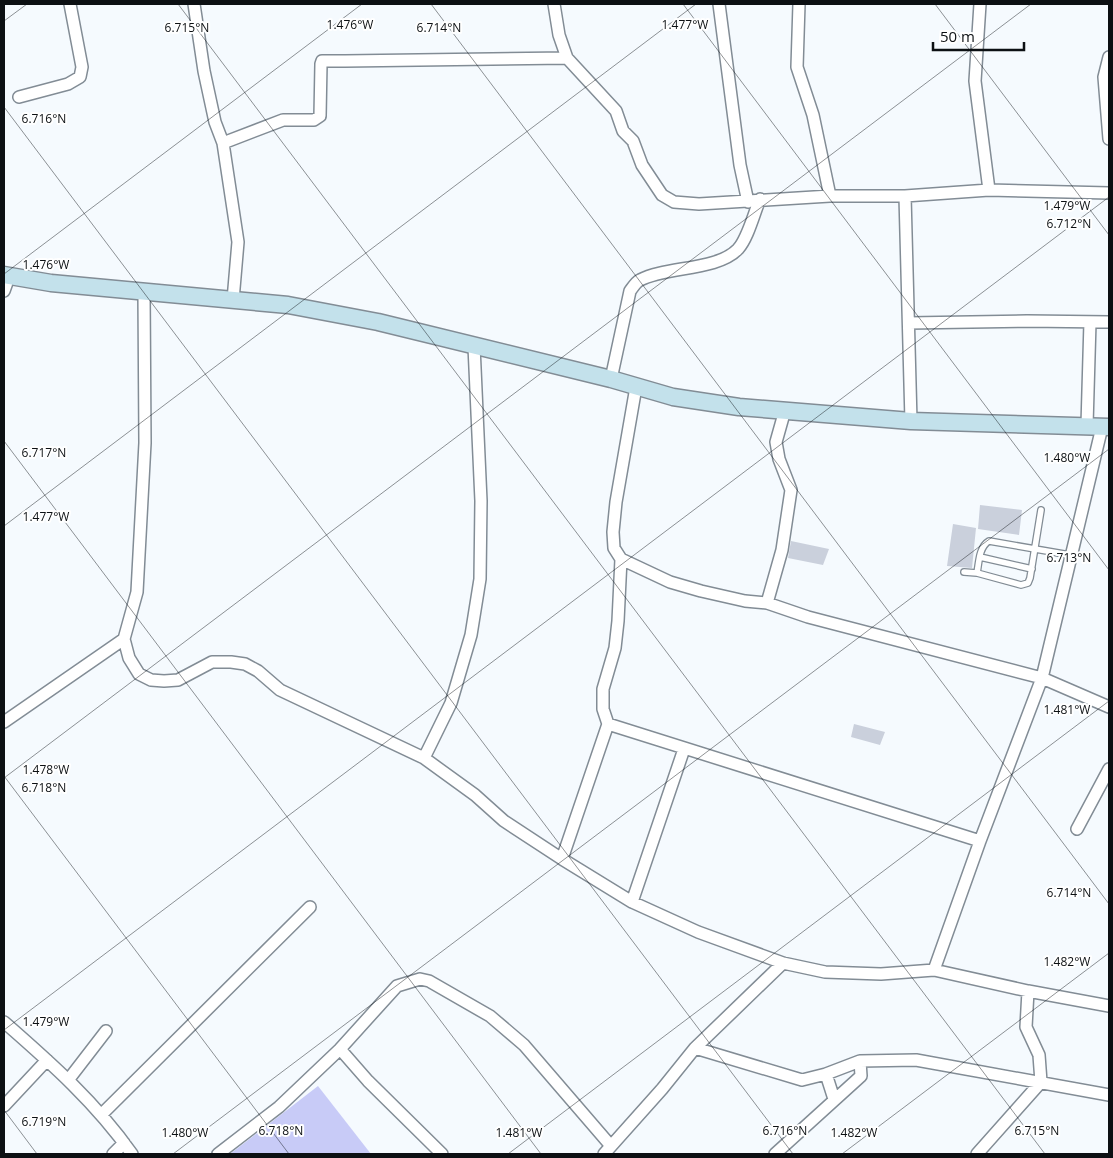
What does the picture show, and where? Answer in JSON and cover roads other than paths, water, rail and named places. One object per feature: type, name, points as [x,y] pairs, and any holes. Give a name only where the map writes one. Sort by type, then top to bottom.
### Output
[{"type":"street","points":[[19,97],[68,84],[80,76],[82,67],[70,4]]},
{"type":"street","points":[[194,4],[204,71],[215,122],[223,143],[238,242],[233,300]]},
{"type":"street","points":[[554,4],[558,35],[567,58],[616,111],[623,131],[633,141],[642,165],[662,195],[674,202],[699,204],[748,202],[760,199],[830,196],[904,196],[989,190],[1109,193]]},
{"type":"street","points":[[719,4],[740,164],[748,202]]},
{"type":"street","points":[[799,4],[797,67],[813,115],[830,196]]},
{"type":"street","points":[[980,4],[975,81],[989,190]]},
{"type":"street","points":[[1109,57],[1104,77],[1109,139]]},
{"type":"street","points":[[223,143],[283,120],[314,120],[320,116],[322,110],[321,64],[322,61],[326,60],[567,58]]},
{"type":"street","points":[[904,196],[911,420]]},
{"type":"street","points":[[610,379],[630,291],[638,281],[650,276],[714,262],[730,255],[743,242],[760,199]]},
{"type":"street","points":[[5,281],[51,283],[288,306],[378,322],[610,379],[673,397],[739,407],[911,420],[1100,426]]},
{"type":"street","points":[[144,292],[145,443],[137,592],[124,639],[129,658],[140,674],[152,680],[178,680],[212,662],[245,664],[280,690],[424,758],[475,795],[504,820],[562,859],[632,902],[698,932],[783,963],[825,972],[882,974],[934,970],[1028,991],[1109,1006]]},
{"type":"street","points":[[934,970],[980,841],[1042,678],[1100,426],[1090,322]]},
{"type":"street","points":[[909,323],[1109,322]]},
{"type":"street","points":[[424,758],[451,703],[471,634],[480,579],[481,501],[474,346]]},
{"type":"street","points":[[636,386],[614,524],[614,548],[621,559],[670,582],[693,589],[744,601],[766,603],[808,617],[1042,678],[1109,707]]},
{"type":"street","points":[[766,603],[782,550],[791,490],[779,459],[776,442],[785,410]]},
{"type":"street","points":[[562,859],[608,724],[604,709],[603,690],[615,648],[621,559]]},
{"type":"street","points":[[4,722],[124,639]]},
{"type":"street","points":[[608,724],[980,841]]},
{"type":"street","points":[[632,902],[684,748]]},
{"type":"street","points":[[1077,829],[1109,769]]},
{"type":"street","points":[[100,1115],[310,907]]},
{"type":"street","points":[[218,1154],[279,1107],[340,1050],[397,986],[409,981],[420,980],[429,981],[490,1016],[524,1045],[607,1150],[662,1089],[695,1048],[783,963]]},
{"type":"street","points":[[976,1154],[1041,1082],[1039,1055],[1026,1027],[1028,991]]},
{"type":"street","points":[[4,1022],[68,1079],[132,1154]]},
{"type":"street","points":[[68,1079],[106,1031]]},
{"type":"street","points":[[695,1048],[802,1080],[826,1074],[860,1061],[916,1060],[1109,1095]]},
{"type":"street","points":[[340,1050],[442,1154]]},
{"type":"street","points":[[4,1106],[47,1060]]},
{"type":"street","points":[[775,1154],[834,1098],[861,1076],[860,1061]]},
{"type":"street","points":[[826,1074],[834,1098]]},
{"type":"street","points":[[113,1154],[124,1143]]},
{"type":"lane","points":[[964,572],[977,573],[1024,585],[1028,583],[1041,510]]},
{"type":"lane","points":[[977,573],[983,546],[989,541],[1070,555]]},
{"type":"lane","points":[[980,557],[1032,569]]}]
